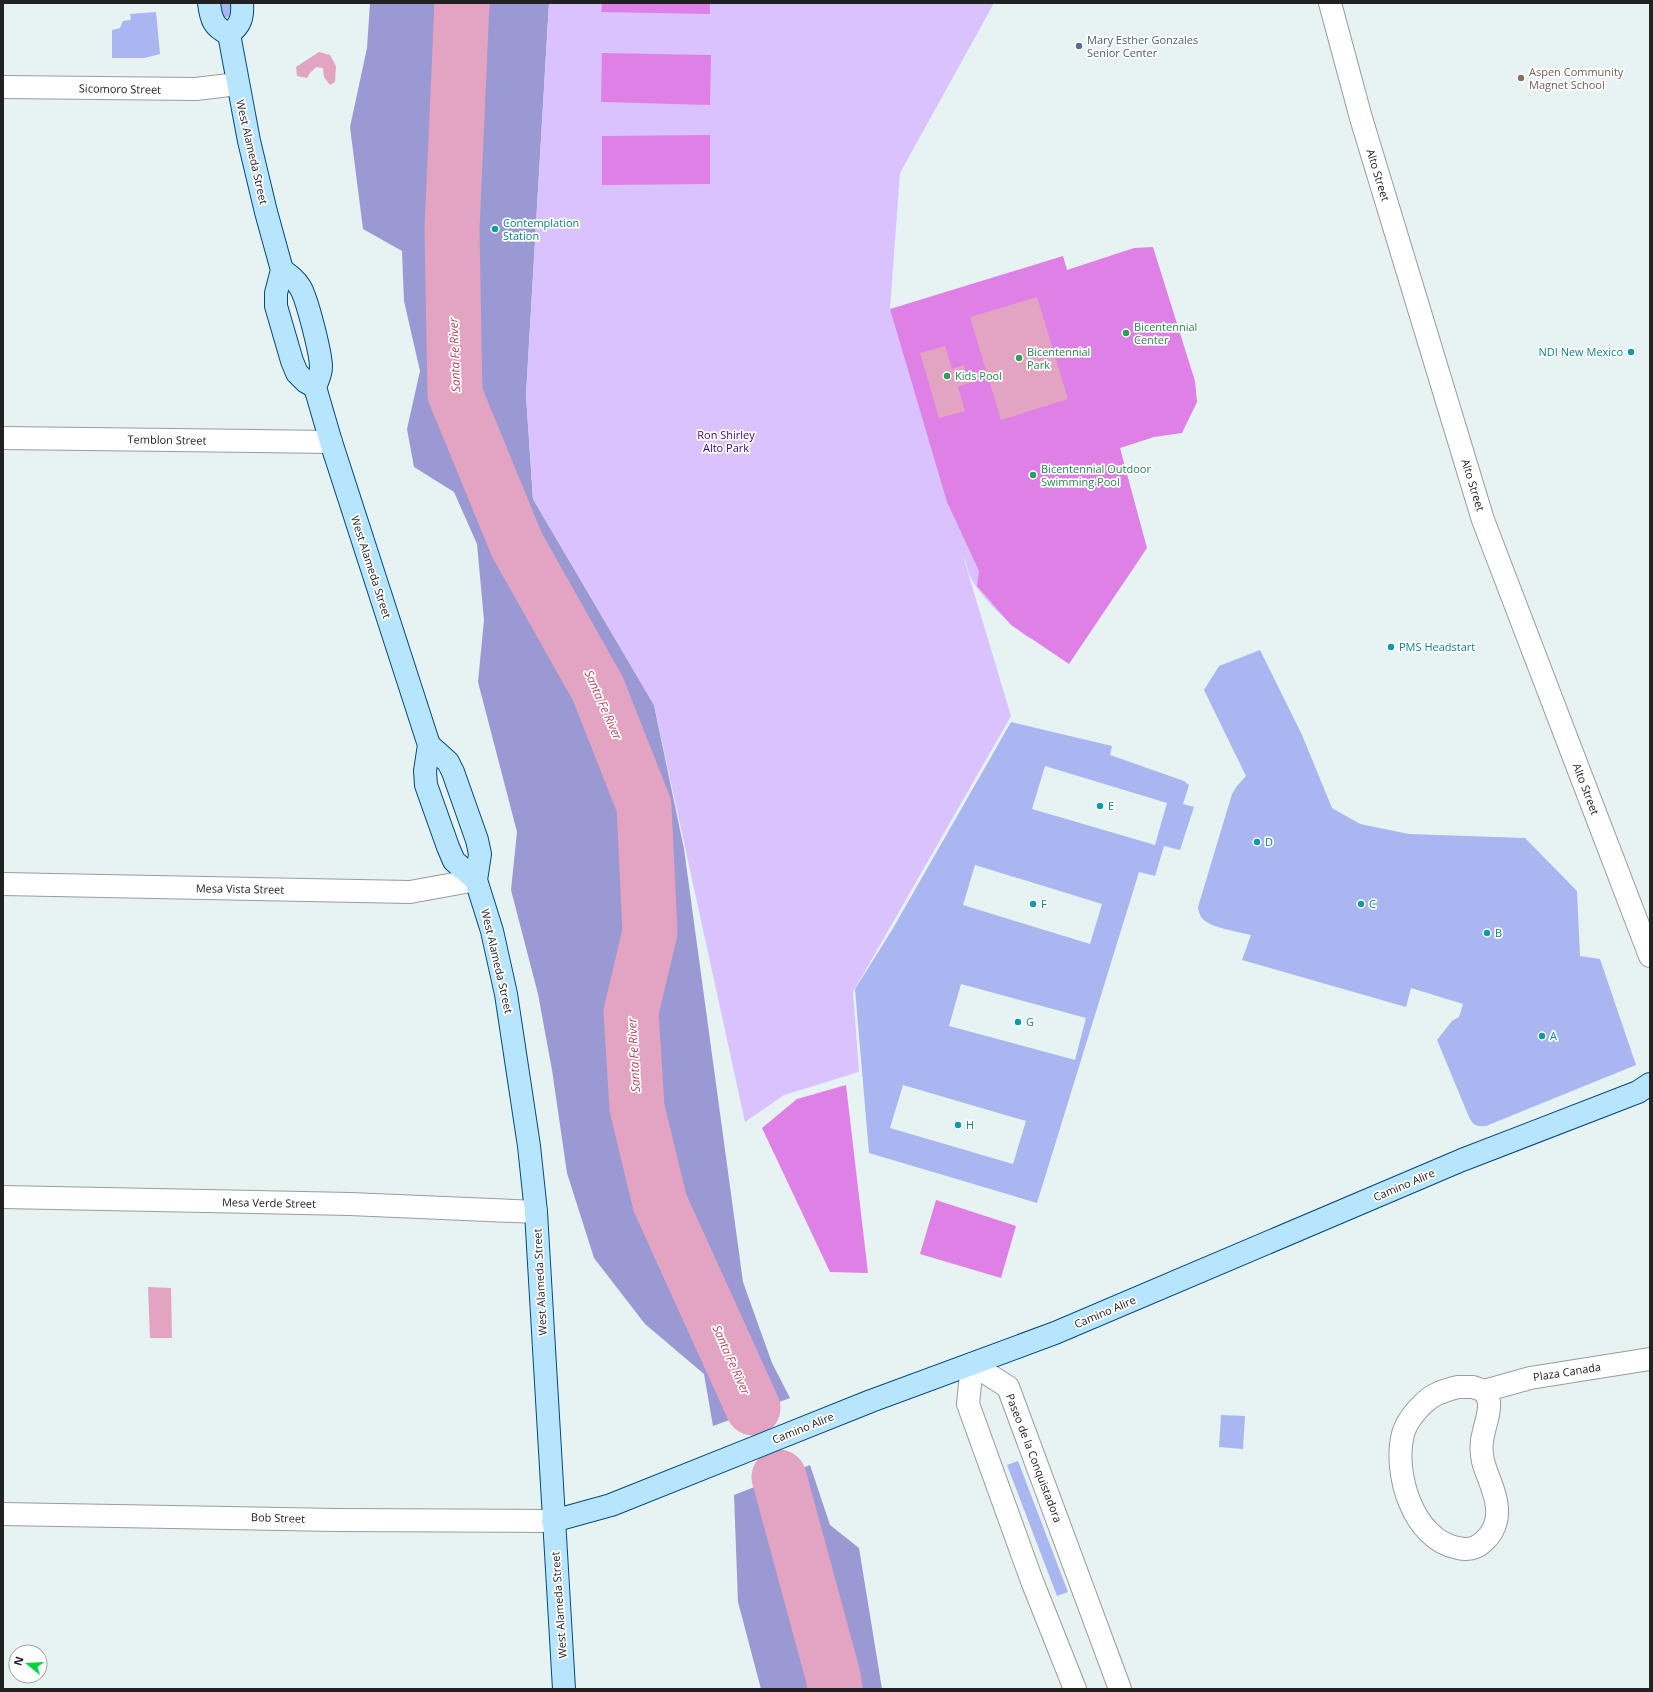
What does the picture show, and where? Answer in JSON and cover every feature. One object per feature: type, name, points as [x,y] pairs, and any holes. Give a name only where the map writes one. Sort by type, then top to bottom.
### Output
[{"type":"street","points":[[210,3],[214,23],[220,30],[229,34],[236,29],[241,22],[243,14],[242,3]]},
{"type":"street","name":"Alto Street","points":[[1330,3],[1361,118],[1483,520],[1650,956]]},
{"type":"street","name":"West Alameda Street","points":[[229,34],[237,84],[259,184],[282,270]]},
{"type":"street","name":"Sicomoro Street","points":[[3,87],[188,89],[237,84]]},
{"type":"street","points":[[282,270],[291,276],[300,286],[305,298],[320,356],[321,367],[319,378],[315,387],[306,382],[297,373],[292,362],[276,306],[276,292],[282,270]]},
{"type":"street","name":"West Alameda Street","points":[[315,387],[331,442],[430,746],[448,762],[453,772],[477,840],[480,854],[476,880],[492,931],[506,994],[525,1114],[536,1212],[564,1689]]},
{"type":"street","name":"Temblon Street","points":[[3,438],[331,442]]},
{"type":"street","name":"West Alameda Street","points":[[430,746],[426,764],[426,785],[438,820],[454,861],[476,880]]},
{"type":"street","name":"Mesa Vista Street","points":[[3,884],[410,892],[476,880]]},
{"type":"street","name":"Camino Alire","points":[[553,1521],[611,1505],[871,1401],[1055,1333],[1462,1160],[1638,1092],[1650,1084]]},
{"type":"street","name":"Mesa Verde Street","points":[[3,1197],[350,1204],[536,1212]]},
{"type":"street","name":"Plaza Canada","points":[[1484,1391],[1489,1401],[1482,1446],[1483,1461],[1494,1491],[1497,1508],[1496,1524],[1489,1537],[1478,1547],[1464,1549],[1449,1547],[1436,1540],[1423,1527],[1413,1510],[1406,1491],[1402,1472],[1401,1452],[1404,1433],[1411,1418],[1423,1403],[1440,1392],[1458,1387],[1473,1387],[1484,1391],[1530,1378],[1650,1359]]},
{"type":"street","points":[[972,1364],[968,1404],[1032,1580],[1075,1689]]},
{"type":"street","name":"Paseo de la Conquistadora","points":[[972,1364],[1008,1387],[1120,1689]]},
{"type":"street","name":"Bob Street","points":[[3,1514],[336,1520],[553,1521]]},
{"type":"shaded area","points":[[219,3],[233,3],[234,16],[220,18]]},
{"type":"shaded area","points":[[370,3],[549,3],[526,395],[533,499],[654,705],[684,849],[743,1282],[772,1363],[790,1398],[713,1426],[704,1374],[645,1324],[594,1258],[567,1173],[552,1070],[538,994],[511,890],[517,832],[478,682],[484,620],[477,544],[454,492],[414,467],[407,429],[420,371],[404,301],[402,251],[363,229],[350,127],[367,48]]},
{"type":"shaded area","points":[[602,3],[710,3],[710,14],[601,12]]},
{"type":"shaded area","points":[[156,12],[160,54],[145,58],[112,58],[112,30],[120,28],[123,21],[131,20],[130,14]]},
{"type":"shaded area","points":[[319,52],[330,55],[336,66],[335,82],[330,85],[324,77],[323,68],[316,67],[307,78],[297,76],[296,67]]},
{"type":"shaded area","points":[[602,53],[711,55],[710,105],[601,102]]},
{"type":"shaded area","points":[[710,135],[710,184],[602,185],[602,136]]},
{"type":"shaded area","name":"Bicentennial Outdoor Swimming Pool","points":[[1153,247],[1195,381],[1197,402],[1182,433],[1154,437],[1120,448],[1147,548],[1069,664],[1011,625],[977,586],[979,571],[947,502],[890,309],[1063,256],[1067,270],[1134,248]]},
{"type":"shaded area","name":"Bicentennial Park","points":[[1037,297],[1068,399],[1001,420],[970,317]]},
{"type":"shaded area","name":"Kids Pool","points":[[945,346],[952,369],[964,365],[969,383],[958,387],[965,411],[939,418],[920,353]]},
{"type":"shaded area","points":[[1260,650],[1302,735],[1332,808],[1360,824],[1409,834],[1525,838],[1577,891],[1580,956],[1600,959],[1636,1065],[1486,1126],[1477,1126],[1469,1117],[1437,1040],[1452,1021],[1459,1017],[1463,1004],[1411,988],[1406,1007],[1242,960],[1251,935],[1221,928],[1203,919],[1200,915],[1198,907],[1232,794],[1246,776],[1204,690],[1219,666]]},
{"type":"shaded area","points":[[1011,722],[1112,746],[1110,755],[1184,781],[1189,785],[1183,804],[1194,807],[1180,850],[1164,846],[1155,876],[1139,872],[1037,1203],[869,1153],[855,989],[892,930]],"holes":[[[1045,766],[1167,803],[1155,845],[1032,809]],[[975,865],[1102,904],[1090,944],[963,905]],[[961,984],[1086,1018],[1075,1060],[949,1026]],[[903,1085],[1026,1121],[1013,1164],[890,1128]]]},
{"type":"shaded area","points":[[846,1085],[868,1273],[830,1272],[762,1128],[797,1099]]},
{"type":"shaded area","points":[[936,1200],[1016,1226],[1001,1278],[920,1254]]},
{"type":"shaded area","points":[[148,1287],[171,1288],[172,1338],[150,1338]]},
{"type":"shaded area","points":[[1221,1415],[1245,1416],[1243,1449],[1219,1447]]},
{"type":"shaded area","points":[[1018,1461],[1068,1592],[1057,1596],[1007,1465]]},
{"type":"shaded area","points":[[810,1465],[830,1525],[859,1548],[882,1689],[761,1689],[738,1602],[734,1495]]},
{"type":"green space","name":"Ron Shirley Alto Park","points":[[549,3],[994,3],[900,173],[890,309],[1030,639],[1013,626],[987,601],[969,574],[963,556],[1011,716],[853,992],[859,1072],[784,1095],[745,1122],[654,705],[533,499],[526,395]]},
{"type":"waterway","name":"Santa Fe River","points":[[462,3],[452,229],[455,394],[517,545],[598,689],[644,806],[650,932],[631,1012],[637,1108],[660,1203],[753,1408]]},
{"type":"waterway","name":"Santa Fe River","points":[[779,1477],[833,1676],[835,1689]]},
{"type":"place","name":"Mary Esther Gonzales Senior Center","points":[[1079,46]]},
{"type":"place","name":"Aspen Community Magnet School","points":[[1521,78]]},
{"type":"place","name":"Contemplation Station","points":[[495,229]]},
{"type":"place","name":"Bicentennial Center","points":[[1126,333]]},
{"type":"place","name":"NDI New Mexico","points":[[1631,352]]},
{"type":"place","name":"Bicentennial Park","points":[[1019,358]]},
{"type":"place","name":"Kids Pool","points":[[947,376]]},
{"type":"place","name":"Bicentennial Outdoor Swimming Pool","points":[[1033,475]]},
{"type":"place","name":"PMS Headstart","points":[[1391,647]]},
{"type":"place","name":"E","points":[[1100,806]]},
{"type":"place","name":"D","points":[[1257,842]]},
{"type":"place","name":"F","points":[[1033,904]]},
{"type":"place","name":"C","points":[[1361,904]]},
{"type":"place","name":"B","points":[[1487,933]]},
{"type":"place","name":"G","points":[[1018,1022]]},
{"type":"place","name":"A","points":[[1542,1036]]},
{"type":"place","name":"H","points":[[958,1125]]}]
